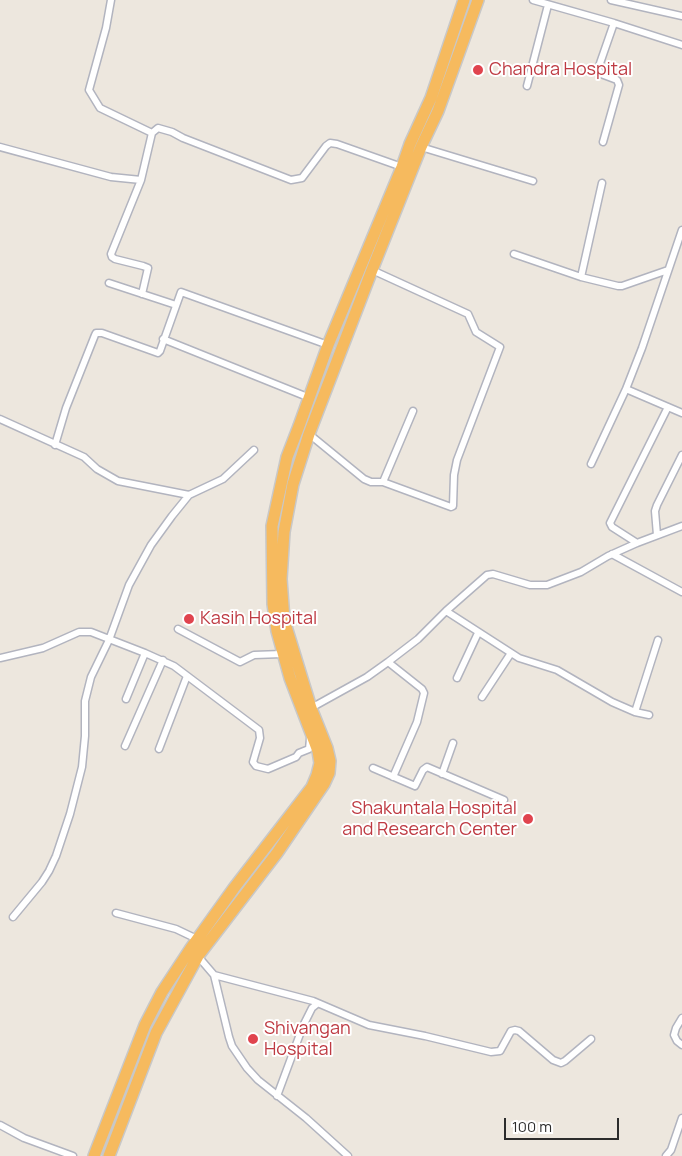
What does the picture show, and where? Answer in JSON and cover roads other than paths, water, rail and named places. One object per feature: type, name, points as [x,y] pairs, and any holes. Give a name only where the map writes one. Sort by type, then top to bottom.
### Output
[{"type":"highway","points":[[109,1156],[156,1033],[195,948],[234,888],[312,787],[320,763],[318,751],[282,654],[273,604],[272,526],[287,457],[328,346],[410,144],[431,98],[464,0]]},
{"type":"highway","points":[[94,1156],[146,1025],[162,992],[195,948],[277,852],[324,784],[329,773],[330,761],[310,708],[284,620],[281,579],[284,532],[293,484],[372,270],[421,147],[438,111],[478,0]]},
{"type":"street","points":[[111,0],[106,28],[89,90],[100,108],[152,133]]},
{"type":"street","points":[[533,0],[682,45]]},
{"type":"street","points":[[611,0],[682,16]]},
{"type":"street","points":[[527,86],[548,5]]},
{"type":"street","points":[[602,142],[619,85],[615,79],[601,74],[598,69],[614,23]]},
{"type":"street","points":[[142,294],[148,268],[116,259],[111,254],[141,180],[152,133],[158,128],[291,180],[302,178],[330,143],[402,167]]},
{"type":"street","points":[[0,147],[111,178],[141,180]]},
{"type":"street","points":[[421,147],[533,181]]},
{"type":"street","points":[[581,276],[602,183]]},
{"type":"street","points":[[591,464],[626,389],[642,348],[682,230]]},
{"type":"street","points":[[514,254],[612,285],[622,286],[668,270]]},
{"type":"street","points":[[310,434],[364,479],[371,482],[383,482],[451,507],[454,506],[454,475],[457,460],[500,347],[476,332],[468,314],[372,270]]},
{"type":"street","points":[[109,283],[176,305]]},
{"type":"street","points":[[55,445],[66,408],[96,333],[102,333],[154,354],[160,351],[181,292],[328,346]]},
{"type":"street","points":[[163,339],[310,398]]},
{"type":"street","points":[[626,389],[682,413]]},
{"type":"street","points":[[637,543],[610,524],[668,407]]},
{"type":"street","points":[[383,482],[413,411]]},
{"type":"street","points":[[0,419],[84,458],[97,469],[118,481],[189,495]]},
{"type":"street","points":[[13,917],[50,871],[56,856],[70,814],[82,767],[85,736],[84,701],[90,677],[109,640],[129,585],[151,545],[189,495],[223,479],[254,450]]},
{"type":"street","points":[[657,535],[655,511],[682,455]]},
{"type":"street","points":[[310,708],[367,677],[388,662],[418,639],[487,575],[501,575],[530,585],[547,585],[581,572],[612,554],[637,543],[682,526]]},
{"type":"street","points":[[612,554],[682,592]]},
{"type":"street","points":[[446,612],[511,653],[528,661],[557,670],[612,702],[635,712],[648,715]]},
{"type":"street","points":[[178,629],[240,662],[254,656],[282,654]]},
{"type":"street","points":[[0,658],[43,648],[83,631],[91,632],[145,652],[163,660],[187,676],[259,730],[260,738],[253,762],[256,766],[265,769],[307,751],[310,746],[309,731]]},
{"type":"street","points":[[457,678],[478,633]]},
{"type":"street","points":[[635,712],[658,640]]},
{"type":"street","points":[[126,699],[145,652]]},
{"type":"street","points":[[482,697],[511,653]]},
{"type":"street","points":[[125,746],[163,660]]},
{"type":"street","points":[[388,662],[422,689],[424,693],[418,722],[393,777]]},
{"type":"street","points":[[158,749],[187,676]]},
{"type":"street","points":[[442,774],[453,743]]},
{"type":"street","points":[[373,768],[415,786],[426,768],[504,800]]},
{"type":"street","points":[[116,913],[176,929],[195,948],[214,975],[229,1038],[232,1046],[247,1068],[258,1080],[306,1118],[348,1156]]},
{"type":"street","points":[[214,975],[313,1001],[368,1025],[491,1052],[500,1051],[511,1031],[515,1030],[557,1063],[565,1061],[591,1038]]},
{"type":"street","points":[[277,1096],[303,1026],[312,1008],[317,1004]]},
{"type":"street","points":[[682,1018],[674,1035],[676,1041],[682,1045]]},
{"type":"street","points":[[666,1156],[671,1150],[682,1118]]},
{"type":"street","points":[[0,1126],[24,1138],[73,1156]]},
{"type":"place","name":"Chandra Hospital","points":[[478,70]]},
{"type":"place","name":"Kasih Hospital","points":[[189,619]]},
{"type":"place","name":"Shakuntala Hospital and Research Center","points":[[528,819]]},
{"type":"place","name":"Shivangan Hospital","points":[[253,1039]]}]
